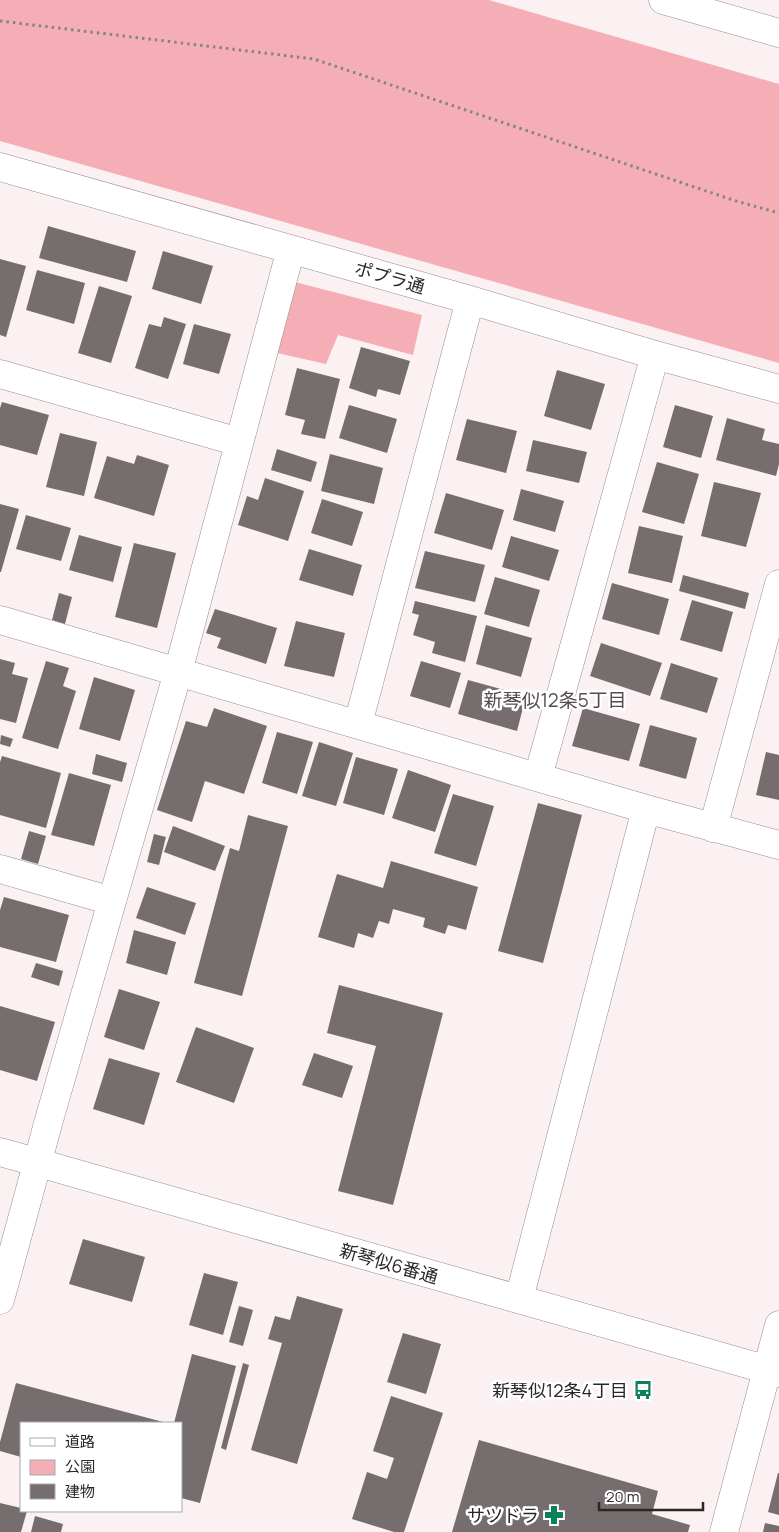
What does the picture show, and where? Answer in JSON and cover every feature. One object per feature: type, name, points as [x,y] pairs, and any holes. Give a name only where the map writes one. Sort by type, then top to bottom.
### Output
[{"type":"street","points":[[663,0],[779,33]]},
{"type":"street","name":"ポプラ通","points":[[0,167],[779,389]]},
{"type":"street","points":[[0,1300],[37,1162],[178,672],[291,249]]},
{"type":"street","points":[[358,724],[470,300]]},
{"type":"street","points":[[538,777],[655,354]]},
{"type":"street","points":[[0,374],[239,442]]},
{"type":"street","points":[[713,828],[779,584]]},
{"type":"street","points":[[0,620],[646,809],[779,845]]},
{"type":"street","points":[[519,1299],[646,809]]},
{"type":"street","points":[[0,869],[112,901]]},
{"type":"street","name":"新琴似6番通","points":[[0,1152],[773,1371]]},
{"type":"street","points":[[724,1532],[773,1371],[779,1325]]},
{"type":"path","points":[[0,21],[314,59],[727,198],[779,212]]},
{"type":"green space","points":[[0,0],[489,0],[779,84],[779,363],[0,141]]},
{"type":"green space","points":[[295,282],[422,315],[413,355],[338,335],[326,364],[277,353]]},
{"type":"building","points":[[48,226],[136,251],[127,282],[39,258]]},
{"type":"building","points":[[163,251],[213,266],[201,304],[152,289]]},
{"type":"building","points":[[0,259],[26,266],[6,337],[0,335]]},
{"type":"building","points":[[37,270],[85,283],[74,324],[26,310]]},
{"type":"building","points":[[99,286],[132,296],[111,363],[78,353]]},
{"type":"building","points":[[164,317],[186,324],[168,379],[135,368],[149,324],[161,327]]},
{"type":"building","points":[[194,324],[231,334],[219,374],[183,364]]},
{"type":"building","points":[[361,347],[410,361],[400,395],[378,389],[376,397],[349,388]]},
{"type":"building","points":[[297,368],[340,379],[325,439],[301,434],[305,420],[285,415]]},
{"type":"building","points":[[557,370],[605,384],[591,430],[544,416]]},
{"type":"building","points":[[2,402],[49,415],[37,455],[0,445],[0,408]]},
{"type":"building","points":[[349,405],[397,419],[387,453],[339,438]]},
{"type":"building","points":[[675,405],[713,416],[701,458],[663,447]]},
{"type":"building","points":[[727,418],[765,429],[762,440],[779,444],[779,464],[776,476],[716,460]]},
{"type":"building","points":[[467,419],[517,431],[506,473],[456,460]]},
{"type":"building","points":[[60,433],[97,442],[84,496],[46,487]]},
{"type":"building","points":[[533,440],[587,452],[579,483],[526,471]]},
{"type":"building","points":[[277,449],[317,462],[311,482],[271,470]]},
{"type":"building","points":[[330,454],[383,468],[374,504],[321,491]]},
{"type":"building","points":[[137,455],[169,465],[154,516],[94,498],[107,456],[134,464]]},
{"type":"building","points":[[657,462],[699,474],[684,524],[642,512]]},
{"type":"building","points":[[265,478],[304,491],[288,541],[238,525],[247,496],[258,500]]},
{"type":"building","points":[[714,482],[761,493],[746,547],[701,536]]},
{"type":"building","points":[[521,489],[564,501],[555,532],[513,520]]},
{"type":"building","points":[[446,493],[504,510],[492,550],[434,533]]},
{"type":"building","points":[[322,499],[363,512],[352,546],[311,533]]},
{"type":"building","points":[[0,504],[19,509],[1,572],[0,572]]},
{"type":"building","points":[[26,515],[71,528],[61,561],[16,549]]},
{"type":"building","points":[[639,526],[683,536],[672,583],[628,573]]},
{"type":"building","points":[[79,535],[122,547],[113,582],[69,570]]},
{"type":"building","points":[[511,536],[559,550],[549,581],[502,567]]},
{"type":"building","points":[[134,543],[176,553],[157,628],[115,617]]},
{"type":"building","points":[[309,549],[362,565],[353,596],[299,580]]},
{"type":"building","points":[[425,551],[485,565],[475,602],[415,588]]},
{"type":"building","points":[[683,575],[749,593],[745,609],[679,591]]},
{"type":"building","points":[[495,577],[540,590],[529,627],[484,614]]},
{"type":"building","points":[[612,583],[669,599],[659,635],[602,619]]},
{"type":"building","points":[[59,593],[72,597],[65,624],[52,620]]},
{"type":"building","points":[[692,600],[733,612],[722,652],[680,640]]},
{"type":"building","points":[[415,601],[477,616],[465,662],[432,653],[435,642],[413,635],[419,615],[412,613]]},
{"type":"building","points":[[215,609],[277,628],[266,664],[217,648],[221,638],[206,633]]},
{"type":"building","points":[[296,621],[345,633],[334,677],[284,666]]},
{"type":"building","points":[[486,625],[532,638],[521,677],[476,664]]},
{"type":"building","points":[[601,643],[662,663],[650,696],[590,676]]},
{"type":"building","points":[[0,659],[15,663],[12,674],[28,678],[16,723],[0,719]]},
{"type":"building","points":[[46,661],[69,668],[63,686],[76,691],[58,749],[22,738]]},
{"type":"building","points":[[421,661],[461,673],[450,708],[410,696]]},
{"type":"building","points":[[671,663],[718,678],[707,713],[660,699]]},
{"type":"building","points":[[94,677],[135,690],[120,741],[79,729]]},
{"type":"building","points":[[468,680],[526,696],[517,731],[458,714]]},
{"type":"building","points":[[214,708],[267,726],[244,794],[205,781],[192,822],[157,810],[186,721],[207,727]]},
{"type":"building","points":[[583,708],[640,724],[629,761],[572,746]]},
{"type":"building","points":[[650,725],[697,738],[686,779],[639,766]]},
{"type":"building","points":[[277,732],[313,742],[297,794],[262,783]]},
{"type":"building","points":[[1,735],[13,739],[10,747],[0,744]]},
{"type":"building","points":[[319,742],[353,753],[336,806],[302,796]]},
{"type":"building","points":[[766,752],[779,755],[779,800],[756,795]]},
{"type":"building","points":[[96,754],[127,763],[122,782],[92,774]]},
{"type":"building","points":[[2,756],[61,773],[46,828],[0,815],[0,762]]},
{"type":"building","points":[[356,757],[398,769],[384,815],[343,803]]},
{"type":"building","points":[[408,770],[451,785],[435,832],[392,818]]},
{"type":"building","points":[[69,773],[111,785],[94,846],[51,835]]},
{"type":"building","points":[[453,794],[494,806],[476,866],[434,853]]},
{"type":"building","points":[[538,803],[582,815],[543,963],[498,951]]},
{"type":"building","points":[[248,815],[288,826],[242,996],[194,983],[230,848],[239,851]]},
{"type":"building","points":[[173,826],[225,846],[215,871],[164,852]]},
{"type":"building","points":[[29,831],[46,836],[38,864],[21,859]]},
{"type":"building","points":[[154,834],[166,837],[159,865],[147,862]]},
{"type":"building","points":[[391,861],[478,887],[466,930],[448,925],[445,934],[423,927],[425,918],[393,909],[389,924],[379,921],[373,938],[358,933],[354,948],[318,937],[337,874],[383,888]]},
{"type":"building","points":[[147,887],[196,903],[185,935],[136,918]]},
{"type":"building","points":[[4,897],[69,915],[56,962],[0,947],[0,910]]},
{"type":"building","points":[[134,930],[176,942],[167,975],[126,963]]},
{"type":"building","points":[[36,963],[63,971],[59,986],[31,977]]},
{"type":"building","points":[[339,985],[443,1013],[393,1205],[338,1191],[376,1046],[327,1033]]},
{"type":"building","points":[[119,989],[160,1002],[144,1050],[104,1037]]},
{"type":"building","points":[[0,1006],[55,1022],[37,1081],[0,1070]]},
{"type":"building","points":[[196,1027],[254,1048],[234,1103],[176,1082]]},
{"type":"building","points":[[314,1053],[353,1066],[342,1098],[302,1085]]},
{"type":"building","points":[[109,1058],[160,1073],[144,1125],[93,1109]]},
{"type":"building","points":[[83,1239],[145,1257],[132,1302],[69,1284]]},
{"type":"building","points":[[204,1273],[238,1282],[223,1335],[189,1325]]},
{"type":"building","points":[[297,1296],[343,1309],[297,1464],[251,1450],[282,1343],[268,1339],[275,1316],[290,1320]]},
{"type":"building","points":[[239,1306],[253,1310],[243,1346],[229,1342]]},
{"type":"building","points":[[403,1333],[441,1344],[426,1394],[387,1382]]},
{"type":"building","points":[[192,1354],[236,1366],[200,1503],[182,1498],[182,1422],[174,1422]]},
{"type":"building","points":[[243,1363],[249,1365],[226,1450],[221,1448]]},
{"type":"building","points":[[16,1383],[163,1422],[20,1422],[20,1457],[0,1451],[0,1442]]},
{"type":"building","points":[[391,1396],[443,1413],[404,1532],[394,1532],[352,1519],[367,1472],[387,1479],[394,1458],[373,1451]]},
{"type":"building","points":[[479,1440],[658,1491],[652,1514],[690,1525],[688,1532],[452,1532]]},
{"type":"building","points":[[779,1473],[779,1515],[768,1512]]},
{"type":"building","points":[[0,1503],[20,1508],[20,1512],[27,1512],[21,1532],[0,1532]]},
{"type":"building","points":[[35,1516],[63,1524],[61,1532],[31,1532]]},
{"type":"building","points":[[765,1523],[779,1526],[779,1532],[763,1532]]},
{"type":"place","name":"新琴似12条4丁目","points":[[643,1390]]},
{"type":"place","name":"サツドラ","points":[[554,1515]]},
{"type":"district","name":"新琴似12条5丁目","points":[[555,700]]}]
